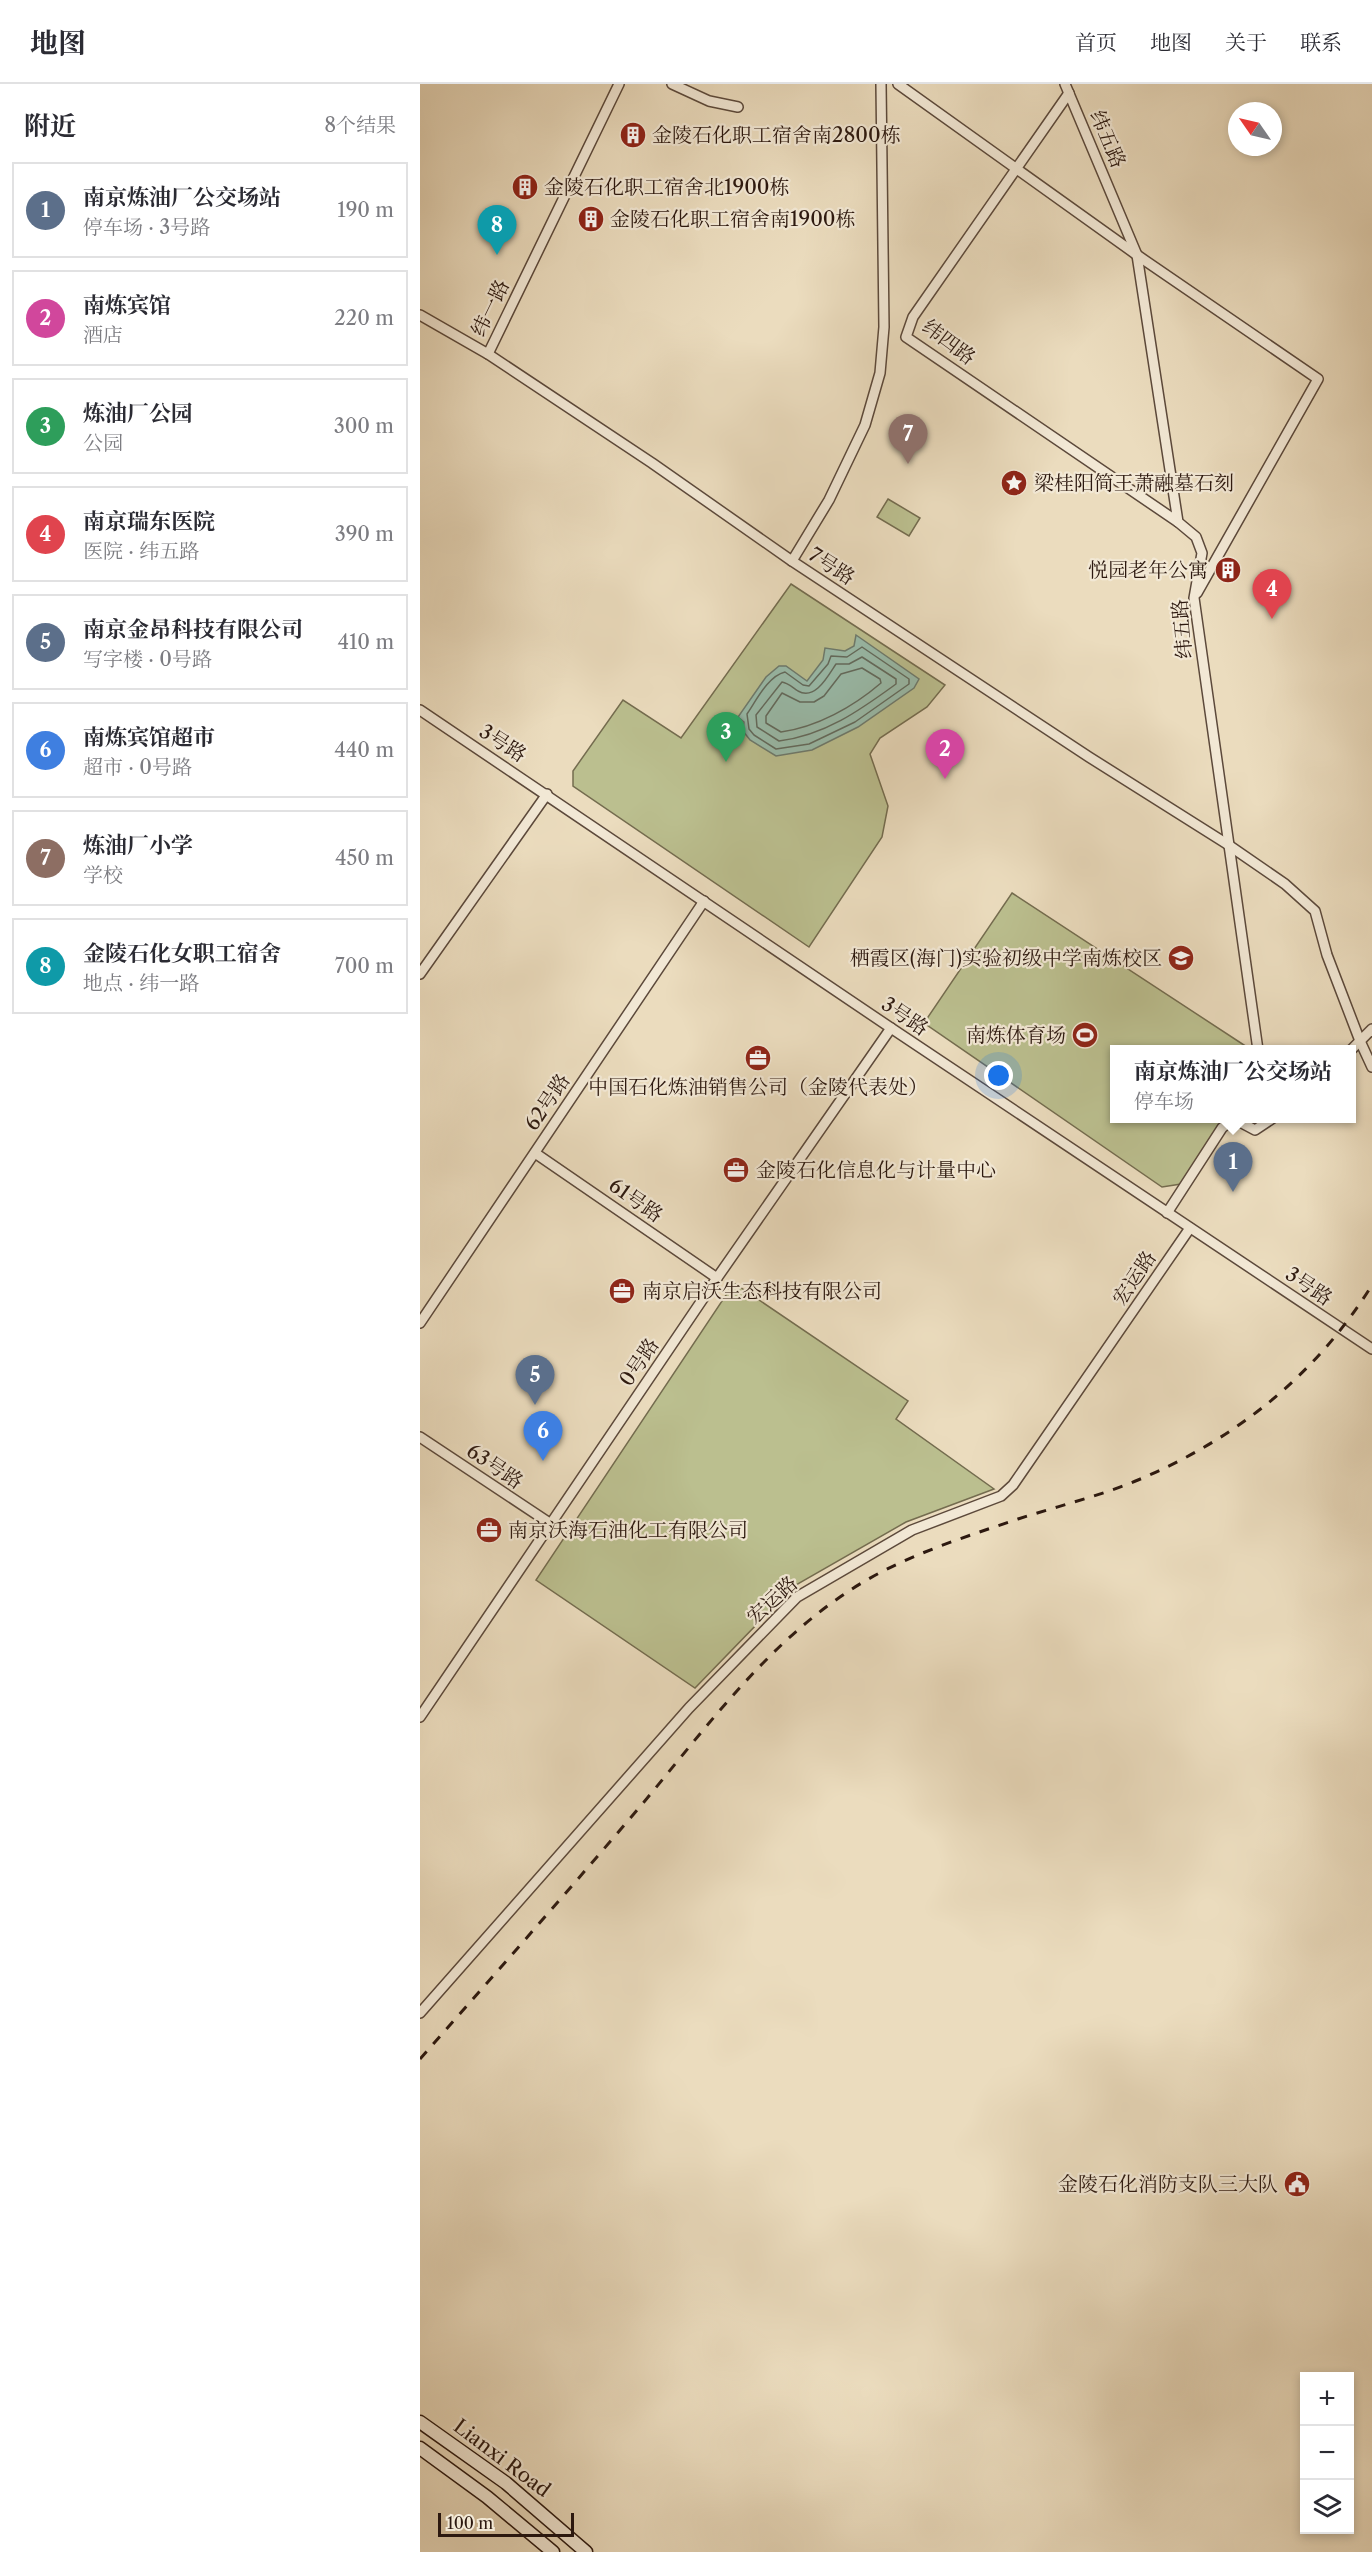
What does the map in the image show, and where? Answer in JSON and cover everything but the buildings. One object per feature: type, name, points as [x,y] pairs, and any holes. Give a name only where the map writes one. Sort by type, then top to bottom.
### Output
[{"type":"main road","name":"Lianxi Road","points":[[420,2422],[506,2483],[586,2552]]},
{"type":"main road","points":[[420,2448],[488,2497],[553,2552]]},
{"type":"street","name":"纬一路","points":[[488,354],[620,84]]},
{"type":"street","points":[[672,84],[709,101],[738,107]]},
{"type":"street","points":[[792,561],[829,500],[865,425],[880,373],[884,327],[881,84]]},
{"type":"street","points":[[898,84],[1137,255],[1318,379],[1194,598]]},
{"type":"street","name":"纬四路","points":[[1067,89],[913,317],[906,337],[1178,522]]},
{"type":"street","name":"纬五路","points":[[1067,89],[1137,255],[1178,522],[1196,537],[1202,553],[1194,598],[1257,1045]]},
{"type":"street","name":"7号路","points":[[420,315],[488,354],[652,463],[792,561],[1285,884],[1315,911],[1327,955],[1372,1067]]},
{"type":"street","name":"3号路","points":[[420,710],[891,1029],[1372,1349]]},
{"type":"street","points":[[420,974],[547,794]]},
{"type":"street","name":"62号路","points":[[420,1323],[704,902]]},
{"type":"street","name":"0号路","points":[[420,1717],[717,1278],[891,1029]]},
{"type":"street","points":[[1356,1045],[1372,1029]]},
{"type":"street","points":[[1167,1213],[1222,1128],[1228,1123]]},
{"type":"street","points":[[1242,1123],[1255,1130],[1265,1123]]},
{"type":"street","name":"61号路","points":[[535,1152],[717,1278]]},
{"type":"street","name":"宏运路","points":[[420,2013],[682,1717],[797,1597],[912,1530],[1001,1496],[1013,1485],[1190,1228]]},
{"type":"street","name":"63号路","points":[[420,1437],[551,1524]]},
{"type":"shaded area","points":[[888,499],[920,518],[909,536],[877,517]]},
{"type":"shaded area","points":[[791,584],[945,685],[927,707],[880,738],[870,754],[888,806],[882,837],[809,947],[573,786],[573,771],[623,700],[681,738]]},
{"type":"shaded area","name":"南炼体育场","points":[[1012,893],[1244,1045],[1110,1045],[1110,1123],[1220,1123],[1181,1184],[1162,1187],[924,1023]]},
{"type":"shaded area","points":[[734,1283],[908,1401],[896,1419],[994,1489],[906,1522],[794,1586],[695,1688],[536,1580]]},
{"type":"water","points":[[856,635],[919,679],[914,688],[858,727],[812,750],[776,756],[750,740],[743,731],[744,722],[738,717],[766,677],[779,666],[786,666],[807,681],[823,660],[825,648],[845,651],[854,646]]},
{"type":"railway","points":[[420,2059],[616,1835],[735,1693],[812,1618],[840,1597],[904,1561],[1018,1519],[1124,1486],[1174,1464],[1208,1445],[1271,1401],[1299,1375],[1326,1348],[1372,1285]]},
{"type":"place","name":"金陵石化职工宿舍南2800栋","points":[[633,135]]},
{"type":"place","name":"金陵石化职工宿舍北1900栋","points":[[525,187]]},
{"type":"place","name":"金陵石化职工宿舍南1900栋","points":[[591,219]]},
{"type":"place","name":"金陵石化女职工宿舍","points":[[497,255]]},
{"type":"place","name":"炼油厂小学","points":[[908,464]]},
{"type":"place","name":"梁桂阳简王萧融墓石刻","points":[[1014,483]]},
{"type":"place","name":"悦园老年公寓","points":[[1228,570]]},
{"type":"place","name":"南京瑞东医院","points":[[1272,619]]},
{"type":"place","name":"炼油厂公园","points":[[726,762]]},
{"type":"place","name":"南炼宾馆","points":[[945,779]]},
{"type":"place","name":"栖霞区(海门)实验初级中学南炼校区","points":[[1181,958]]},
{"type":"place","name":"南炼体育场","points":[[1085,1035]]},
{"type":"place","name":"中国石化炼油销售公司（金陵代表处）","points":[[758,1058]]},
{"type":"place","name":"金陵石化信息化与计量中心","points":[[736,1170]]},
{"type":"place","name":"南京炼油厂公交场站","points":[[1233,1192]]},
{"type":"place","name":"南京启沃生态科技有限公司","points":[[622,1291]]},
{"type":"place","name":"南京金昂科技有限公司","points":[[535,1405]]},
{"type":"place","name":"南炼宾馆超市","points":[[543,1461]]},
{"type":"place","name":"南京沃海石油化工有限公司","points":[[489,1530]]},
{"type":"place","name":"金陵石化消防支队三大队","points":[[1297,2184]]}]
